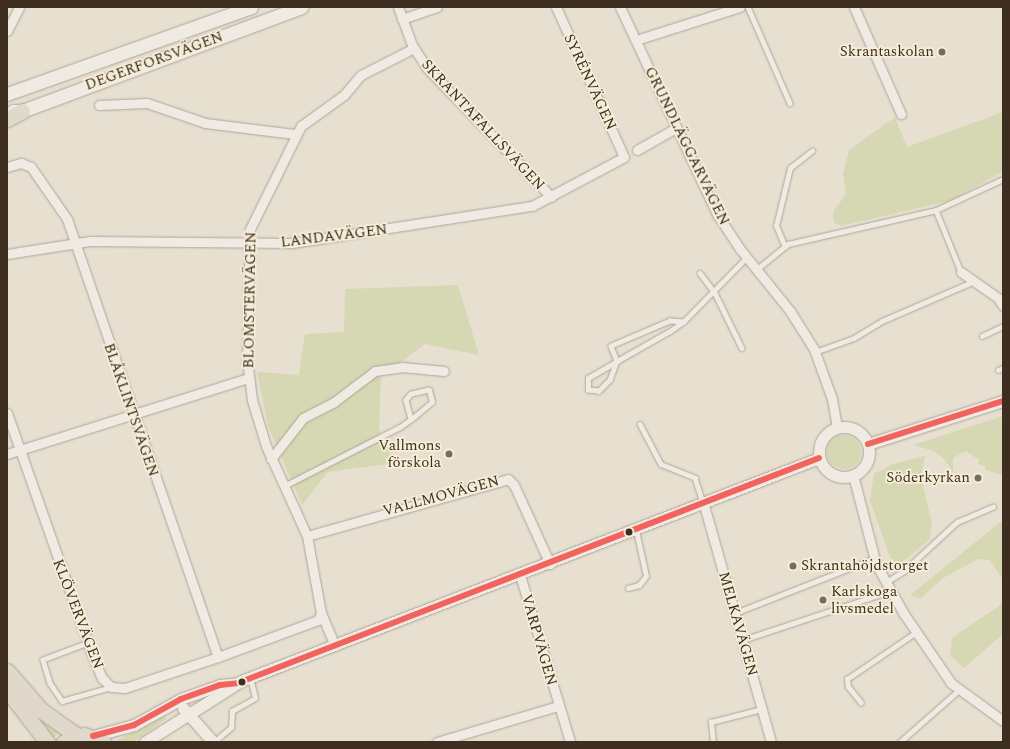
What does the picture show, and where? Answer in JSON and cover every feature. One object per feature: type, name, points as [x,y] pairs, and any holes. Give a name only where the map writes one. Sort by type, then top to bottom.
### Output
[{"type":"highway","points":[[7,119],[22,111]]},
{"type":"highway","points":[[7,671],[42,711],[70,739],[98,739]]},
{"type":"highway","points":[[7,690],[47,742]]},
{"type":"highway","points":[[7,703],[37,742]]},
{"type":"main road","name":"DEGERFORSVÄGEN","points":[[7,94],[251,7]]},
{"type":"main road","name":"DEGERFORSVÄGEN","points":[[7,112],[22,111],[301,7]]},
{"type":"street","points":[[7,31],[19,7]]},
{"type":"street","name":"SKRANTAFALLSVÄGEN","points":[[398,7],[414,48],[435,77],[551,197]]},
{"type":"street","points":[[402,19],[437,7]]},
{"type":"street","name":"SYRÉNVÄGEN","points":[[556,7],[624,157]]},
{"type":"street","name":"GRUNDLÄGGARVÄGEN","points":[[620,7],[717,214],[747,257],[790,311],[815,352],[832,399],[837,427]]},
{"type":"street","points":[[636,40],[740,7]]},
{"type":"street","points":[[854,7],[901,114]]},
{"type":"street","name":"BLOMSTERVÄGEN","points":[[335,646],[321,613],[307,536],[271,459],[258,424],[248,378],[249,244],[251,227],[294,134],[310,118],[344,95],[361,75],[414,48]]},
{"type":"street","points":[[99,105],[148,103],[205,123],[294,134]]},
{"type":"street","points":[[637,150],[676,128]]},
{"type":"street","name":"LANDAVÄGEN","points":[[7,254],[73,243],[249,244],[317,241],[516,211],[551,197],[624,157]]},
{"type":"street","name":"BLÅKLINTSVÄGEN","points":[[7,167],[21,163],[32,169],[67,219],[73,243],[218,657]]},
{"type":"street","points":[[961,272],[972,282],[998,298],[1003,306]]},
{"type":"street","points":[[271,459],[303,418],[334,402],[375,371],[402,367],[444,371]]},
{"type":"street","points":[[7,454],[248,378]]},
{"type":"street","points":[[868,444],[1003,401]]},
{"type":"street","name":"KLÖVERVÄGEN","points":[[7,413],[18,450],[88,643],[102,678],[111,687],[125,688],[218,657],[318,620],[321,613]]},
{"type":"street","points":[[837,427],[856,429],[868,444],[867,463],[853,475],[832,474],[819,458],[823,437],[837,427]]},
{"type":"street","points":[[145,742],[187,713],[238,683],[704,505],[819,458]]},
{"type":"street","points":[[853,475],[875,558],[888,586],[915,633],[959,690],[1003,722]]},
{"type":"street","name":"VALLMOVÄGEN","points":[[307,536],[508,479],[514,485],[550,564]]},
{"type":"street","name":"MELKAVÄGEN","points":[[704,505],[771,742]]},
{"type":"street","name":"VARPVÄGEN","points":[[520,575],[570,742]]},
{"type":"street","points":[[98,739],[134,725],[177,700],[220,685],[238,683]]},
{"type":"street","points":[[177,700],[214,742]]},
{"type":"street","name":"VARPVÄGEN","points":[[437,742],[558,706]]},
{"type":"lane","points":[[748,7],[790,103]]},
{"type":"lane","points":[[785,247],[776,226],[790,168],[812,151]]},
{"type":"lane","points":[[757,269],[785,247],[936,210],[1003,179]]},
{"type":"lane","points":[[936,210],[961,272]]},
{"type":"lane","points":[[683,322],[670,321],[611,346],[617,361],[604,387],[593,393],[588,390],[588,378],[617,361],[683,322],[715,293],[747,257]]},
{"type":"lane","points":[[700,273],[715,293],[742,348]]},
{"type":"lane","points":[[815,352],[854,338],[882,322],[972,282]]},
{"type":"lane","points":[[982,336],[1003,326]]},
{"type":"lane","points":[[284,486],[411,419],[432,402],[429,390],[411,394],[406,400],[411,419]]},
{"type":"lane","points":[[640,424],[660,464],[695,478],[704,505]]},
{"type":"lane","points":[[742,640],[888,586],[957,522],[994,507]]},
{"type":"lane","points":[[628,588],[639,585],[646,576],[636,531]]},
{"type":"lane","points":[[735,613],[875,558]]},
{"type":"lane","points":[[861,703],[848,687],[847,679],[915,633]]},
{"type":"lane","points":[[88,643],[43,660],[50,683],[62,701],[111,687]]},
{"type":"lane","points":[[214,742],[231,727],[232,711],[255,698],[250,678]]},
{"type":"lane","points":[[900,742],[959,690]]},
{"type":"lane","points":[[713,742],[711,722],[762,709]]},
{"type":"green space","points":[[1003,112],[1003,171],[953,200],[841,226],[834,222],[833,212],[846,194],[843,175],[849,150],[895,117],[907,147]]},
{"type":"green space","points":[[458,285],[479,355],[425,344],[381,377],[379,429],[395,463],[328,472],[302,505],[268,426],[257,372],[299,375],[305,334],[344,332],[345,289]]},
{"type":"green space","points":[[1003,416],[1003,473],[1000,474],[985,470],[985,466],[978,464],[979,460],[966,451],[953,458],[953,472],[944,459],[934,451],[913,445]]},
{"type":"green space","points":[[847,435],[856,440],[860,445],[860,459],[856,464],[851,468],[841,469],[837,468],[828,459],[827,449],[828,445],[837,436]]},
{"type":"green space","points":[[925,456],[921,476],[932,524],[929,540],[894,569],[870,500],[874,474],[893,464]]},
{"type":"green space","points":[[1003,520],[1003,580],[990,560],[978,559],[943,578],[920,599],[910,595]]},
{"type":"green space","points":[[1003,599],[1003,634],[964,668],[950,655],[952,638],[999,606]]},
{"type":"green space","points":[[165,715],[166,719],[134,742],[115,742]]},
{"type":"green space","points":[[44,720],[59,732],[51,741],[39,724]]},
{"type":"transit line","points":[[868,444],[1003,401]]},
{"type":"transit line","points":[[93,736],[134,725],[181,699],[220,685],[238,683],[819,458]]},
{"type":"place","name":"Skrantaskolan","points":[[942,52]]},
{"type":"place","name":"Vallmons förskola","points":[[449,454]]},
{"type":"place","name":"Söderkyrkan","points":[[978,478]]},
{"type":"place","name":"Skrantahöjdstorget","points":[[793,566]]},
{"type":"place","name":"Karlskoga livsmedel","points":[[823,600]]}]
